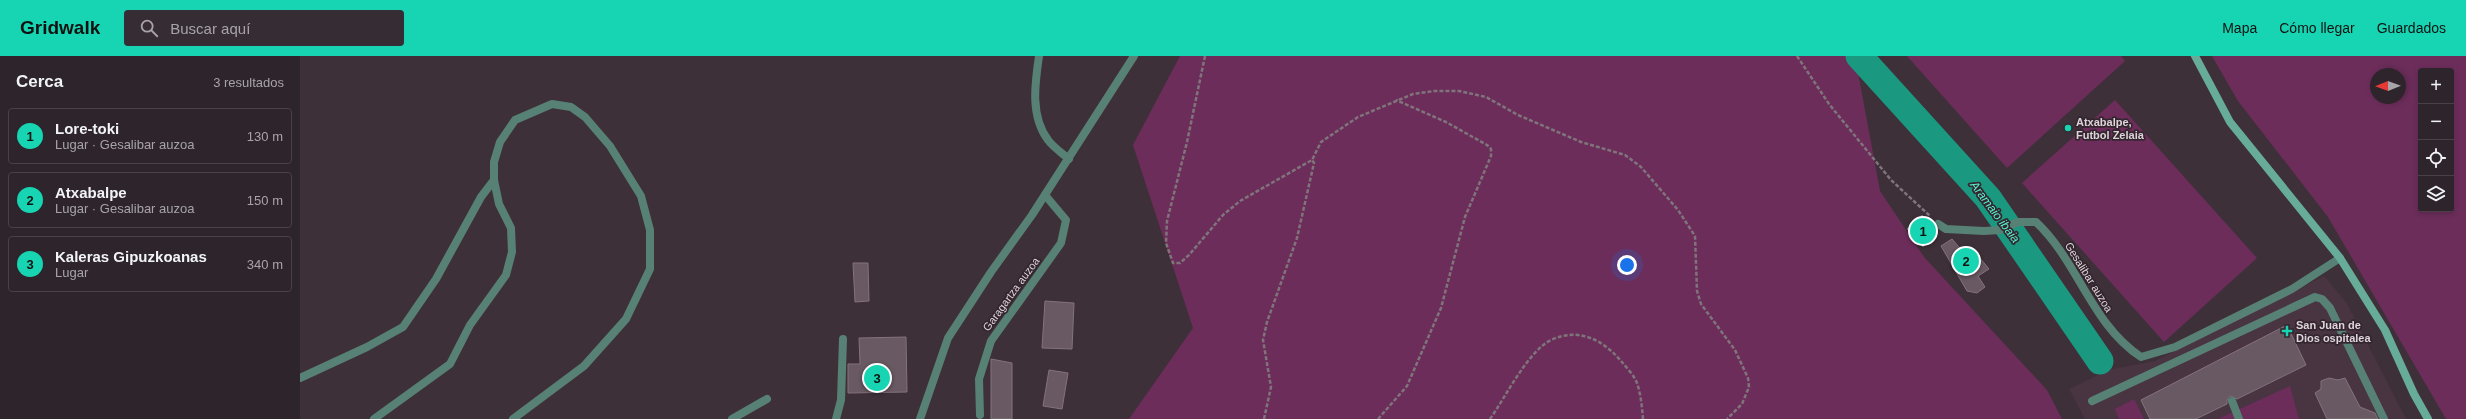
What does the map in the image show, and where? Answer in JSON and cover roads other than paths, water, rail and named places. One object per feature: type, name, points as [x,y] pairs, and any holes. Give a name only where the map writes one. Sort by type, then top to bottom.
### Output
[{"type":"main road","points":[[2195,56],[2230,122],[2340,258],[2385,330],[2414,394],[2428,419]]},
{"type":"street","points":[[1039,56],[1034,94],[1038,116],[1048,140],[1069,159]]},
{"type":"street","points":[[920,419],[948,338],[1069,159],[1134,56]]},
{"type":"street","points":[[374,419],[450,364],[470,325],[506,275],[512,252],[511,228],[499,204],[494,180],[494,162],[500,142],[516,120],[552,104],[571,107],[585,117],[610,146],[641,196],[650,230],[650,269],[626,319],[584,366],[513,419]]},
{"type":"street","points":[[300,378],[367,347],[403,327],[436,279],[481,197],[494,180]]},
{"type":"street","name":"Garagartza auzoa","points":[[980,415],[979,379],[991,340],[1061,243],[1066,220],[1045,195]]},
{"type":"street","name":"Gesalibar auzoa","points":[[1938,224],[1946,229],[2000,230],[2018,222],[2036,222],[2048,233],[2062,252],[2093,307],[2131,351],[2141,357],[2175,347],[2292,289],[2340,258]]},
{"type":"street","points":[[2092,401],[2315,297],[2322,299],[2330,308],[2384,419]]},
{"type":"street","points":[[836,419],[841,400],[842,340]]},
{"type":"street","points":[[732,419],[767,399]]},
{"type":"street","points":[[2232,401],[2239,419]]},
{"type":"waterway","name":"Aramaio ibaia","points":[[1859,56],[1988,198],[2100,361]]},
{"type":"place","name":"Atxabalpe, Futbol Zelaia","points":[[2068,128]]},
{"type":"place","name":"Lore-toki","points":[[1923,231]]},
{"type":"place","name":"Atxabalpe","points":[[1966,261]]},
{"type":"place","name":"San Juan de Dios ospitalea","points":[[2287,331]]},
{"type":"place","name":"Kaleras Gipuzkoanas","points":[[877,378]]}]
